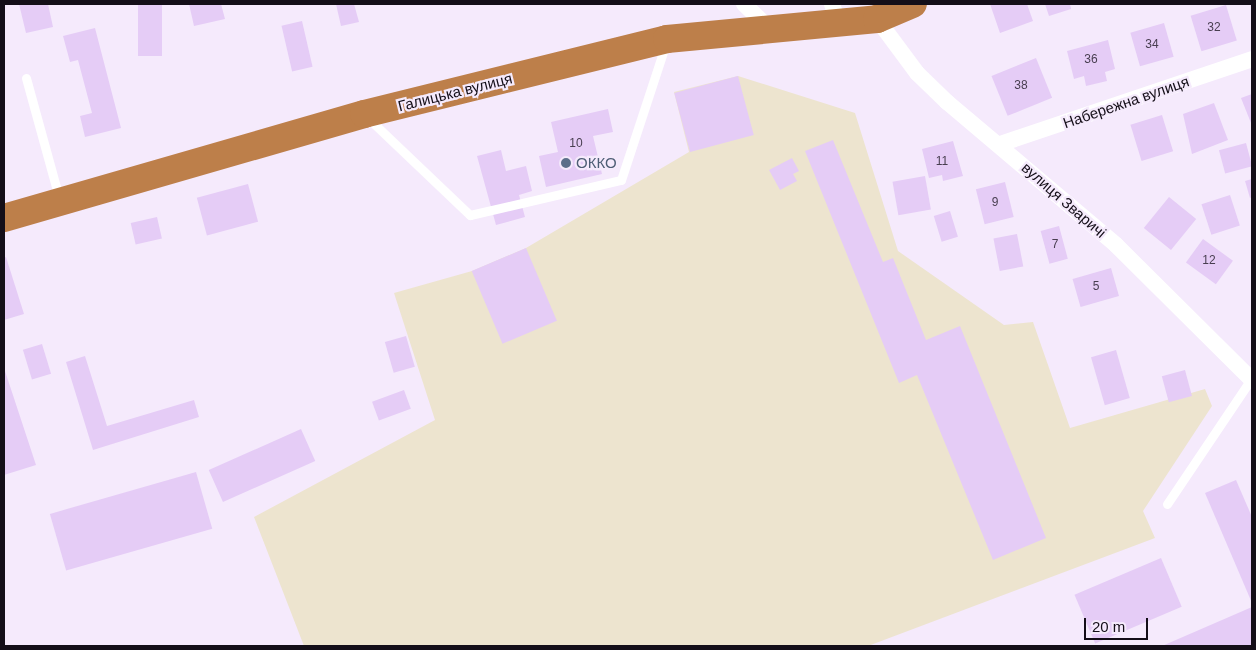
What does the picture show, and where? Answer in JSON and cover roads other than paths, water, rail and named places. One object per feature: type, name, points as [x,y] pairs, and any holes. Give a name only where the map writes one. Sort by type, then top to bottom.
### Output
[{"type":"highway","name":"Галицька вулиця","points":[[4,218],[364,114],[667,39],[768,27],[835,13],[877,19],[913,4]]},
{"type":"street","points":[[744,4],[768,27]]},
{"type":"street","name":"вулиця Зваричі","points":[[877,19],[917,73],[1116,245],[1252,380]]},
{"type":"street","name":"Набережна вулиця","points":[[1000,144],[1252,59]]},
{"type":"lane","points":[[364,114],[470,215],[621,180],[667,39]]},
{"type":"lane","points":[[26,78],[60,201]]},
{"type":"lane","points":[[1167,504],[1252,380]]},
{"type":"place","name":"ОККО","points":[[566,163]]}]
